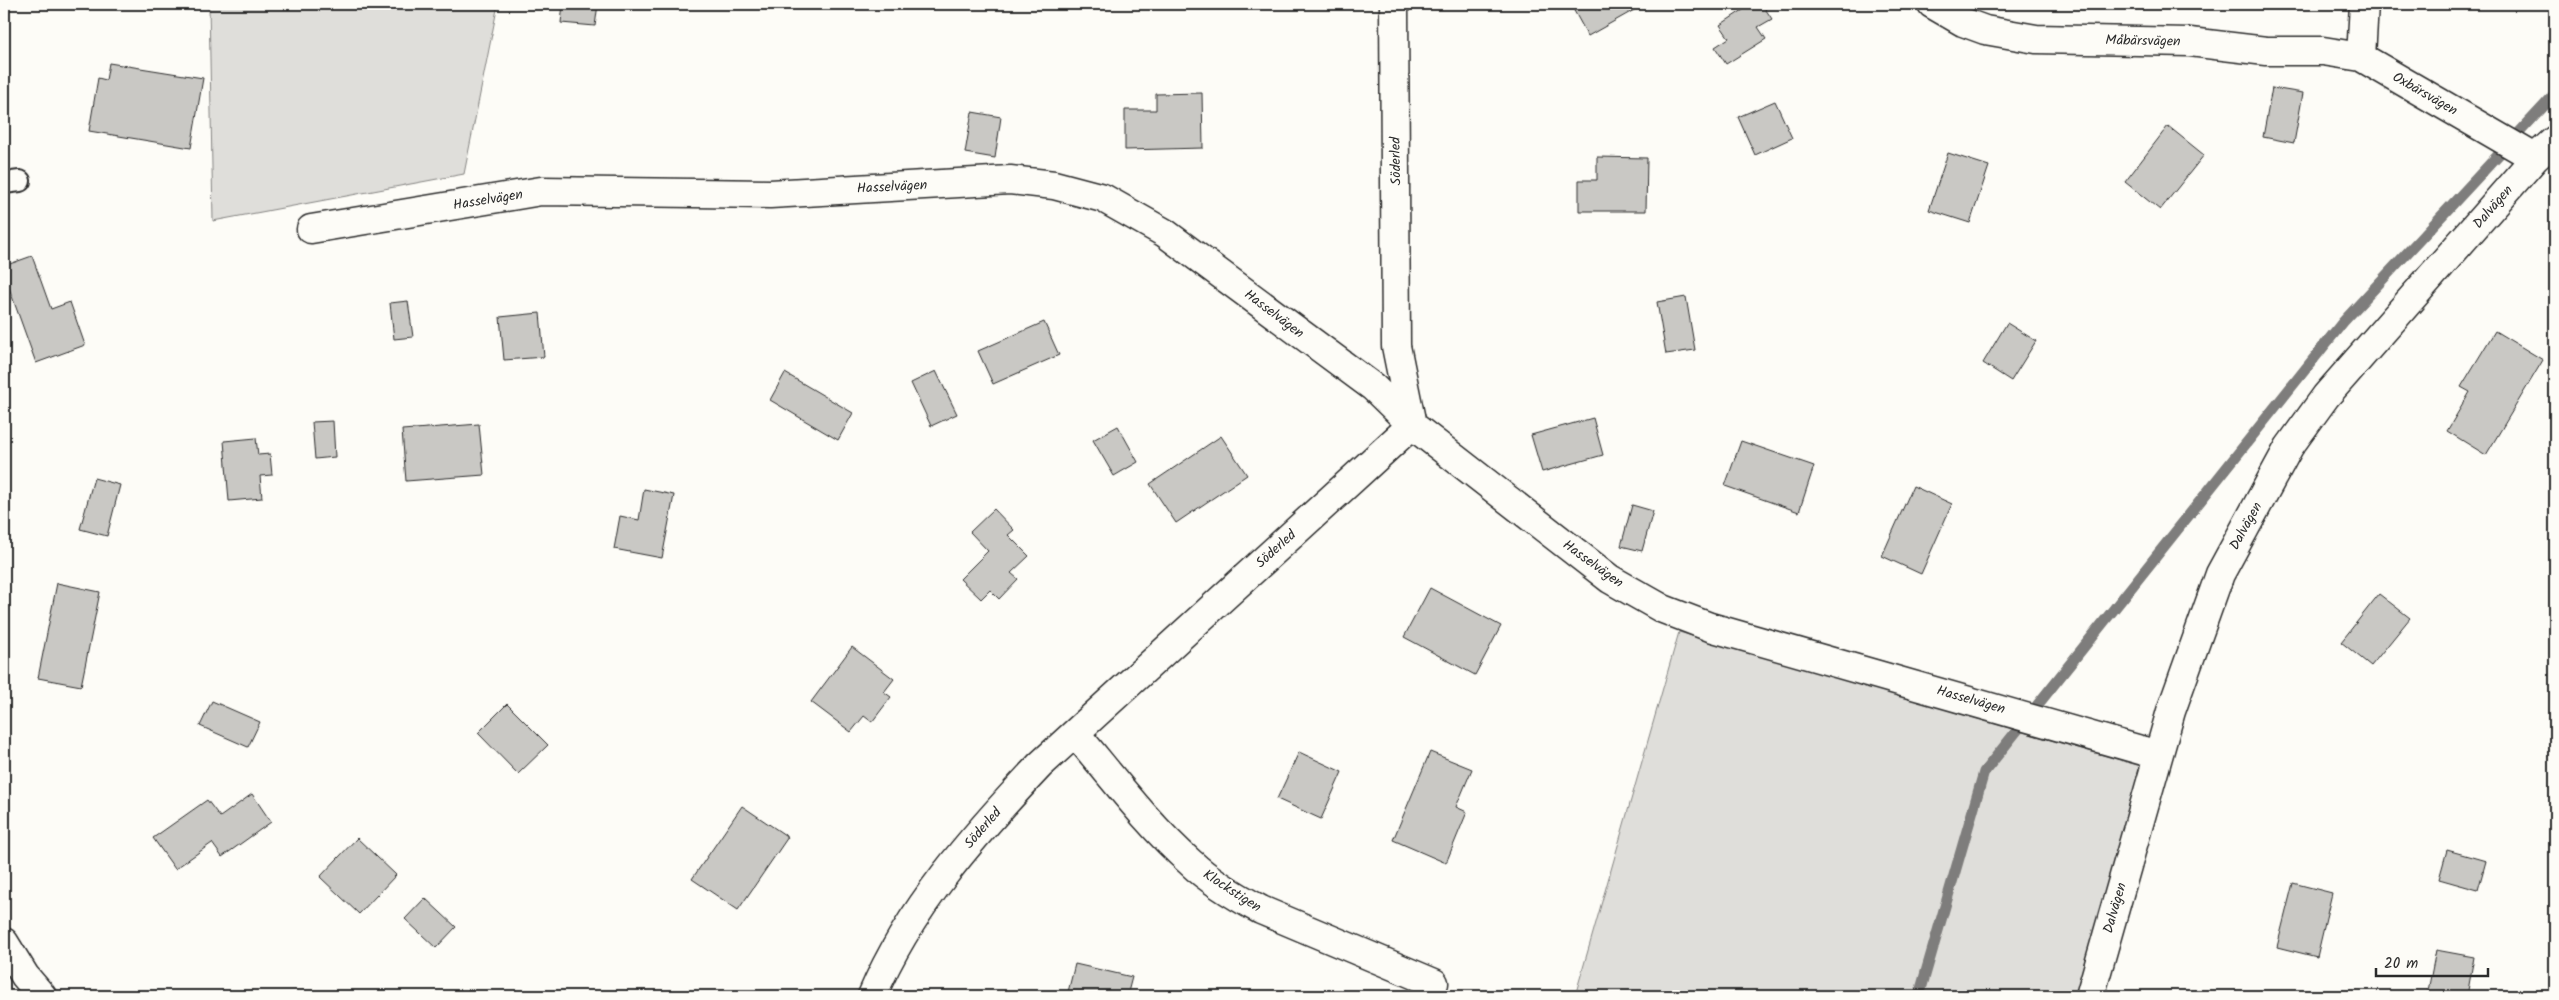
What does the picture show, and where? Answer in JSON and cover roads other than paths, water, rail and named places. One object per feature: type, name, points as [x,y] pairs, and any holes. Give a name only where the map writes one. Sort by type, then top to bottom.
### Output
[{"type":"street","name":"Söderled","points":[[872,996],[882,972],[900,940],[960,855],[993,815],[1040,765],[1412,425],[1396,346],[1394,4]]},
{"type":"street","name":"Måbärsvägen","points":[[1932,4],[1963,22],[1985,30],[2036,39],[2190,42],[2266,51],[2323,51],[2361,57]]},
{"type":"street","points":[[2361,57],[2364,4]]},
{"type":"street","name":"Oxbärsvägen","points":[[2361,57],[2536,158]]},
{"type":"street","name":"Dalvägen","points":[[2090,996],[2171,711],[2220,574],[2289,447],[2326,396],[2536,158],[2555,140]]},
{"type":"street","name":"Hasselvägen","points":[[310,229],[540,191],[770,194],[1010,180],[1054,185],[1103,198],[1164,233],[1373,388],[1412,425],[1610,579],[1663,609],[1710,627],[1819,656],[2158,755]]},
{"type":"street","name":"Klockstigen","points":[[1076,734],[1147,819],[1191,864],[1236,897],[1261,910],[1434,983]]},
{"type":"street","points":[[4,942],[26,976],[42,996]]},
{"type":"waterway","points":[[1919,996],[1984,772],[2343,322],[2555,94]]}]
